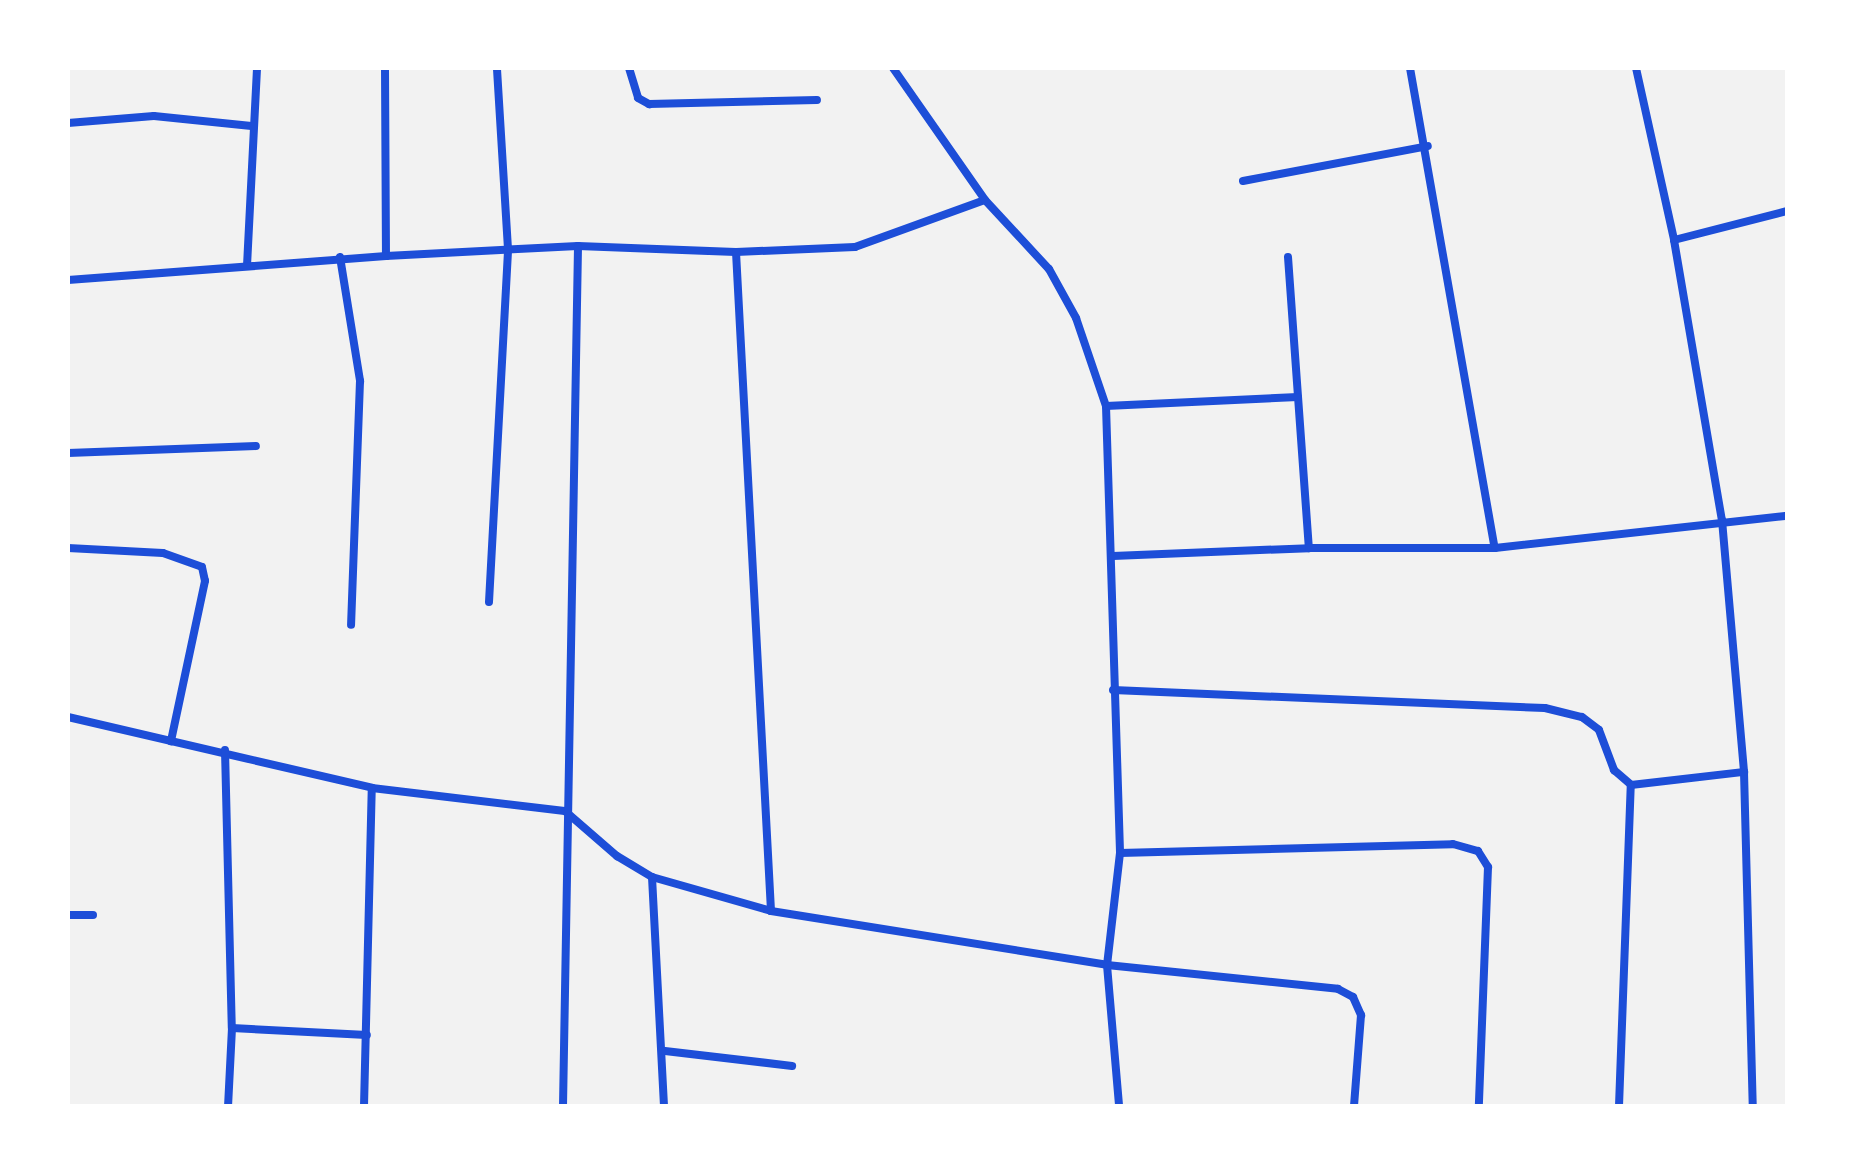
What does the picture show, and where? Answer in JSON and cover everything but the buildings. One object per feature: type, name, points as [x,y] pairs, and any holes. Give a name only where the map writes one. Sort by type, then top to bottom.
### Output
[{"type":"street","points":[[247,266],[251,126],[257,68]]},
{"type":"street","points":[[385,68],[386,256]]},
{"type":"street","points":[[489,602],[508,249],[497,68]]},
{"type":"street","points":[[629,68],[638,98],[649,104],[817,100]]},
{"type":"street","points":[[893,68],[985,200],[1049,269],[1076,318],[1106,406],[1120,853],[1107,965],[1119,1106]]},
{"type":"street","points":[[1410,68],[1428,146],[1495,548]]},
{"type":"street","points":[[1636,68],[1674,240],[1722,520],[1744,772],[1753,1106]]},
{"type":"street","points":[[68,123],[154,116],[251,126]]},
{"type":"street","points":[[1243,181],[1428,146]]},
{"type":"street","points":[[68,280],[340,257],[578,246],[736,252],[855,247],[985,200]]},
{"type":"street","points":[[1674,240],[1787,211]]},
{"type":"street","points":[[563,1106],[570,844],[565,811],[578,246]]},
{"type":"street","points":[[736,252],[771,911]]},
{"type":"street","points":[[340,257],[360,381],[351,625]]},
{"type":"street","points":[[1288,257],[1309,548]]},
{"type":"street","points":[[1106,406],[1298,397]]},
{"type":"street","points":[[68,453],[256,446]]},
{"type":"street","points":[[1113,556],[1309,548],[1495,548],[1722,520],[1787,516]]},
{"type":"street","points":[[68,548],[163,553],[202,567],[205,581],[171,741]]},
{"type":"street","points":[[1113,690],[1545,708],[1582,717],[1599,730],[1614,770],[1631,785],[1744,772]]},
{"type":"street","points":[[68,717],[225,750],[372,788],[565,811],[617,856],[652,877],[771,911],[1107,965],[1338,989],[1353,997],[1361,1015],[1354,1106]]},
{"type":"street","points":[[225,750],[232,1028],[228,1106]]},
{"type":"street","points":[[1619,1106],[1631,785]]},
{"type":"street","points":[[364,1106],[372,788]]},
{"type":"street","points":[[1120,853],[1453,844],[1478,851],[1488,867],[1479,1106]]},
{"type":"street","points":[[652,877],[665,1051],[664,1106]]},
{"type":"street","points":[[68,915],[93,915]]},
{"type":"street","points":[[232,1028],[367,1035]]},
{"type":"street","points":[[665,1051],[792,1066]]}]
